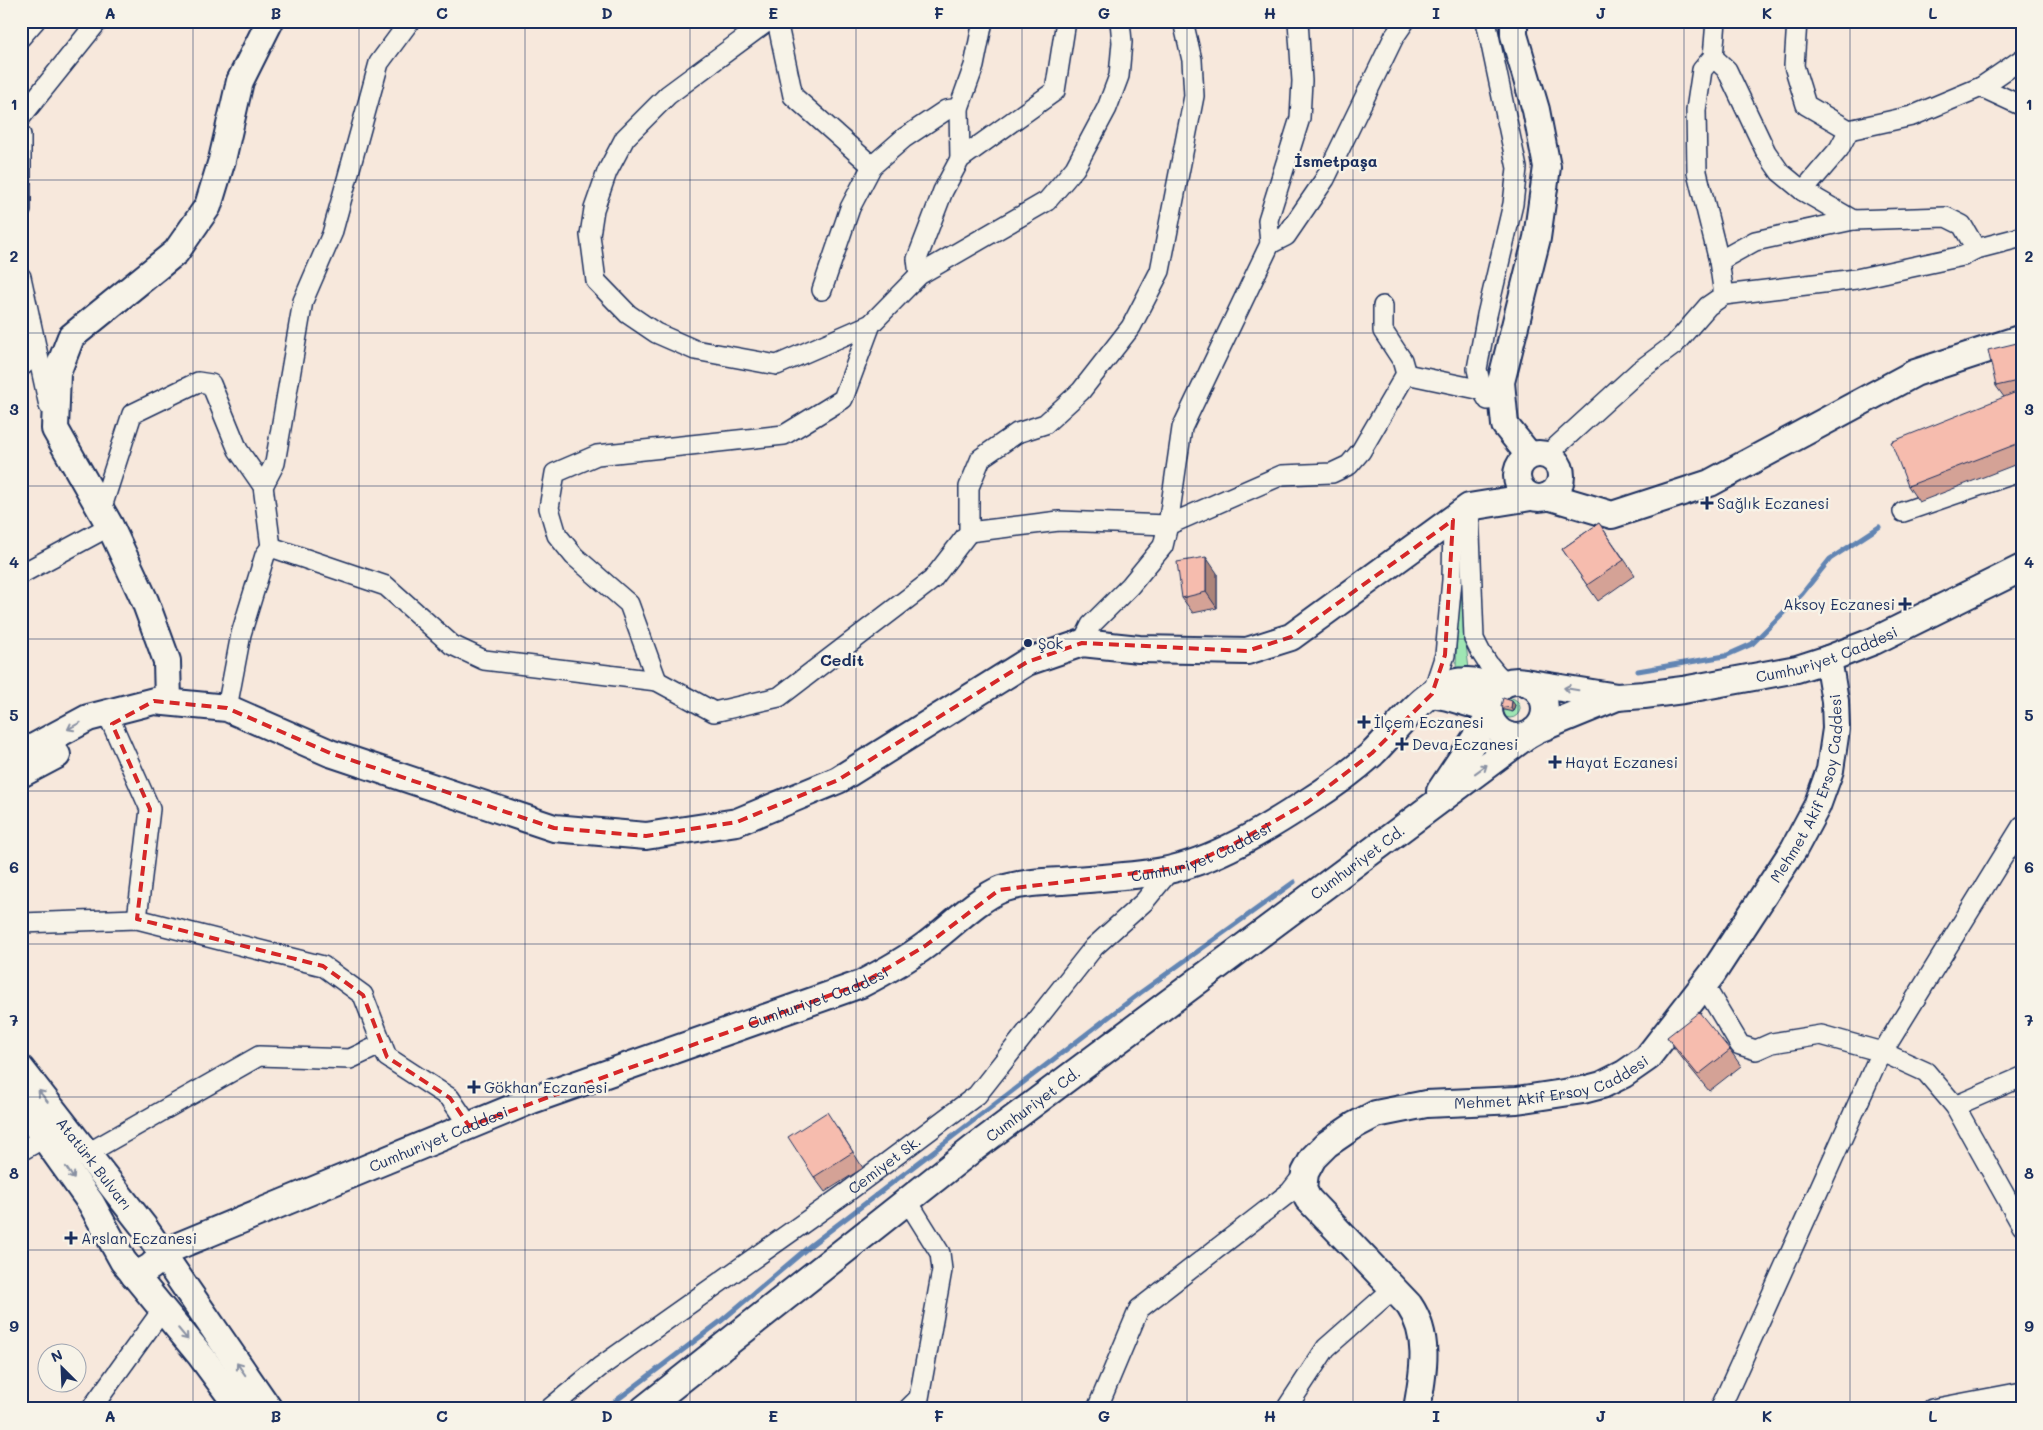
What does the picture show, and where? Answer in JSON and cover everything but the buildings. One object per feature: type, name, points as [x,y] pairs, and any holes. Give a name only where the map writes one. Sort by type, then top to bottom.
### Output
[{"type":"street","points":[[21,37],[35,21]]},
{"type":"street","points":[[21,117],[98,21]]},
{"type":"street","points":[[55,429],[57,373],[70,337],[176,252],[208,206],[222,160],[240,81],[270,21]]},
{"type":"street","points":[[263,486],[275,464],[303,301],[332,234],[379,64],[410,21]]},
{"type":"street","points":[[768,21],[668,95],[625,138],[608,172],[594,209],[590,235],[596,281],[628,314],[656,332],[695,350],[777,365],[871,324],[919,275],[1047,201],[1075,168],[1107,108],[1119,76],[1122,42],[1120,21]]},
{"type":"street","points":[[777,21],[793,96],[872,166]]},
{"type":"street","points":[[960,159],[959,108],[974,66],[983,21]]},
{"type":"street","points":[[919,275],[917,259],[943,190],[960,159],[1055,91],[1066,21]]},
{"type":"street","points":[[271,547],[386,586],[452,645],[484,660],[656,681],[714,712],[779,697],[932,580],[969,532],[969,487],[981,458],[1017,433],[1046,424],[1081,391],[1131,327],[1160,271],[1194,96],[1192,60],[1183,21]]},
{"type":"street","points":[[1082,643],[1091,625],[1130,586],[1163,546],[1168,525],[1182,428],[1270,244],[1268,220],[1300,118],[1302,81],[1298,21]]},
{"type":"street","points":[[1270,244],[1286,236],[1325,179],[1394,37],[1405,21]]},
{"type":"street","points":[[21,754],[88,718],[161,702],[226,708],[330,753],[554,828],[646,836],[737,822],[838,780],[1027,662],[1082,643],[1139,649],[1247,651],[1291,637],[1461,514],[1540,497],[1556,491],[1560,483],[1562,475],[1560,466],[1554,459],[1538,455],[1505,425],[1482,390],[1476,369],[1514,204],[1517,168],[1486,21]]},
{"type":"street","points":[[1505,425],[1501,382],[1537,238],[1547,167],[1536,110],[1514,35],[1514,21]]},
{"type":"street","points":[[1716,21],[1713,57],[1702,70],[1696,110],[1697,172],[1719,262],[1724,296]]},
{"type":"street","points":[[1797,21],[1794,66],[1806,105],[1850,130],[1912,116],[1981,87],[2022,59]]},
{"type":"street","points":[[1713,57],[1727,70],[1766,152],[1780,172],[1803,190],[1853,220]]},
{"type":"street","points":[[1981,87],[2022,106]]},
{"type":"street","points":[[822,290],[850,208],[872,166],[904,138],[946,110],[959,108]]},
{"type":"street","points":[[1803,190],[1839,149],[1850,130]]},
{"type":"street","points":[[21,135],[21,210]]},
{"type":"street","points":[[1719,262],[1755,241],[1853,220],[1946,217],[1962,225],[1976,249]]},
{"type":"street","points":[[2022,237],[1976,249],[1963,256],[1856,279],[1724,296],[1708,306],[1674,345],[1639,371],[1538,455],[1522,460],[1517,468],[1516,477],[1518,485],[1523,492],[1612,515],[1710,483],[1915,372],[2022,338]]},
{"type":"street","points":[[21,277],[55,429],[105,518],[145,602],[167,661],[161,702]]},
{"type":"street","points":[[969,532],[1059,521],[1168,525],[1282,475],[1332,473],[1349,465],[1361,451],[1406,374],[1402,360],[1383,331],[1383,306]]},
{"type":"street","points":[[656,681],[629,604],[574,556],[557,535],[550,508],[555,473],[598,455],[784,435],[843,399],[871,324]]},
{"type":"street","points":[[21,367],[37,354]]},
{"type":"street","points":[[1406,374],[1482,390]]},
{"type":"street","points":[[21,574],[105,518],[132,414],[198,382],[211,384],[238,450],[263,486],[271,547],[265,554],[241,634],[226,708]]},
{"type":"street","points":[[1903,512],[2022,471]]},
{"type":"street","points":[[1432,694],[1445,655],[1452,580],[1461,514]]},
{"type":"street","points":[[1428,808],[1501,696],[1533,686],[1539,693],[1545,706],[1542,720],[1530,733],[1513,737],[1497,730],[1501,696],[1492,671],[1481,654],[1474,638],[1461,514]]},
{"type":"street","name":"Cumhuriyet Caddesi","points":[[161,1253],[532,1100],[861,984],[888,971],[925,946],[974,907],[999,890],[1040,882],[1128,875],[1171,869],[1203,859],[1232,845],[1308,802],[1339,782],[1372,753],[1418,703],[1453,683],[1465,680],[1501,696],[1617,697],[1644,695],[1797,669],[1874,641],[2022,568]]},
{"type":"street","name":"Mehmet Akif Ersoy Caddesi","points":[[1305,1173],[1314,1158],[1327,1144],[1355,1125],[1376,1114],[1426,1104],[1516,1100],[1559,1095],[1602,1085],[1624,1074],[1647,1058],[1704,985],[1794,849],[1818,806],[1830,770],[1836,728],[1828,659]]},
{"type":"street","name":"Cumhuriyet Caddesi","points":[[1530,733],[1617,697]]},
{"type":"street","points":[[21,774],[112,724],[161,702]]},
{"type":"street","points":[[112,724],[150,808],[137,919]]},
{"type":"street","name":"Cumhuriyet Cd.","points":[[644,1409],[974,1148],[1530,733]]},
{"type":"street","points":[[1720,1409],[1882,1052],[2022,826]]},
{"type":"street","name":"Cemiyet Sk.","points":[[549,1409],[600,1367],[846,1193],[977,1094],[1094,947],[1144,902],[1171,869]]},
{"type":"street","points":[[21,924],[137,919],[322,966],[363,996],[387,1057],[450,1098],[469,1126]]},
{"type":"street","points":[[1704,985],[1740,1045],[1756,1050],[1772,1042],[1821,1035],[1882,1052],[1926,1072],[1955,1106],[2022,1226]]},
{"type":"street","points":[[88,1153],[259,1056],[350,1058],[382,1044]]},
{"type":"street","name":"Atatürk Bulvarı","points":[[21,1069],[123,1261],[201,1356],[240,1409]]},
{"type":"street","points":[[1955,1106],[2022,1076]]},
{"type":"street","name":"Atatürk Bulvarı","points":[[24,1114],[55,1131],[88,1153],[144,1227],[269,1409]]},
{"type":"street","points":[[21,1151],[55,1131]]},
{"type":"street","points":[[1305,1173],[1303,1189],[1308,1199],[1416,1315],[1422,1330],[1424,1348],[1423,1374],[1417,1409]]},
{"type":"street","points":[[1097,1409],[1139,1309],[1290,1192],[1305,1173]]},
{"type":"street","points":[[907,1200],[940,1253],[942,1270],[919,1405]]},
{"type":"street","points":[[113,1242],[122,1235],[144,1227]]},
{"type":"street","points":[[134,1275],[151,1267],[158,1261],[161,1253]]},
{"type":"street","points":[[1286,1409],[1326,1348],[1393,1289]]},
{"type":"street","points":[[91,1409],[163,1310]]},
{"type":"street","points":[[1943,1408],[2022,1392]]},
{"type":"highlighted area","points":[[1453,520],[1445,655],[1432,694],[1372,753],[1308,802],[1232,845],[1184,867],[999,890],[925,946],[861,984],[469,1126],[450,1098],[387,1057],[363,995],[323,966],[137,919],[150,809],[112,724],[154,701],[227,708],[330,753],[554,828],[646,836],[737,822],[838,780],[1027,662],[1082,643],[1247,651],[1291,637]]},
{"type":"green space","points":[[1464,529],[1464,628],[1469,669],[1456,670],[1459,530]]},
{"type":"green space","points":[[1510,698],[1517,701],[1520,708],[1517,715],[1510,718],[1503,715],[1500,708],[1503,701]]},
{"type":"waterway","points":[[1638,671],[1725,656],[1752,644],[1802,594],[1830,559],[1879,527]]},
{"type":"waterway","points":[[605,1409],[721,1321],[811,1245],[1140,993],[1294,882]]},
{"type":"place","name":"Sağlık Eczanesi","points":[[1707,503]]},
{"type":"place","name":"Aksoy Eczanesi","points":[[1905,604]]},
{"type":"place","name":"Şok","points":[[1028,643]]},
{"type":"place","name":"İlçem Eczanesi","points":[[1364,722]]},
{"type":"place","name":"Deva Eczanesi","points":[[1402,744]]},
{"type":"place","name":"Hayat Eczanesi","points":[[1555,762]]},
{"type":"place","name":"Gökhan Eczanesi","points":[[474,1087]]},
{"type":"place","name":"Arslan Eczanesi","points":[[71,1238]]},
{"type":"district","name":"İsmetpaşa","points":[[1336,160]]},
{"type":"district","name":"Cedit","points":[[842,659]]}]
